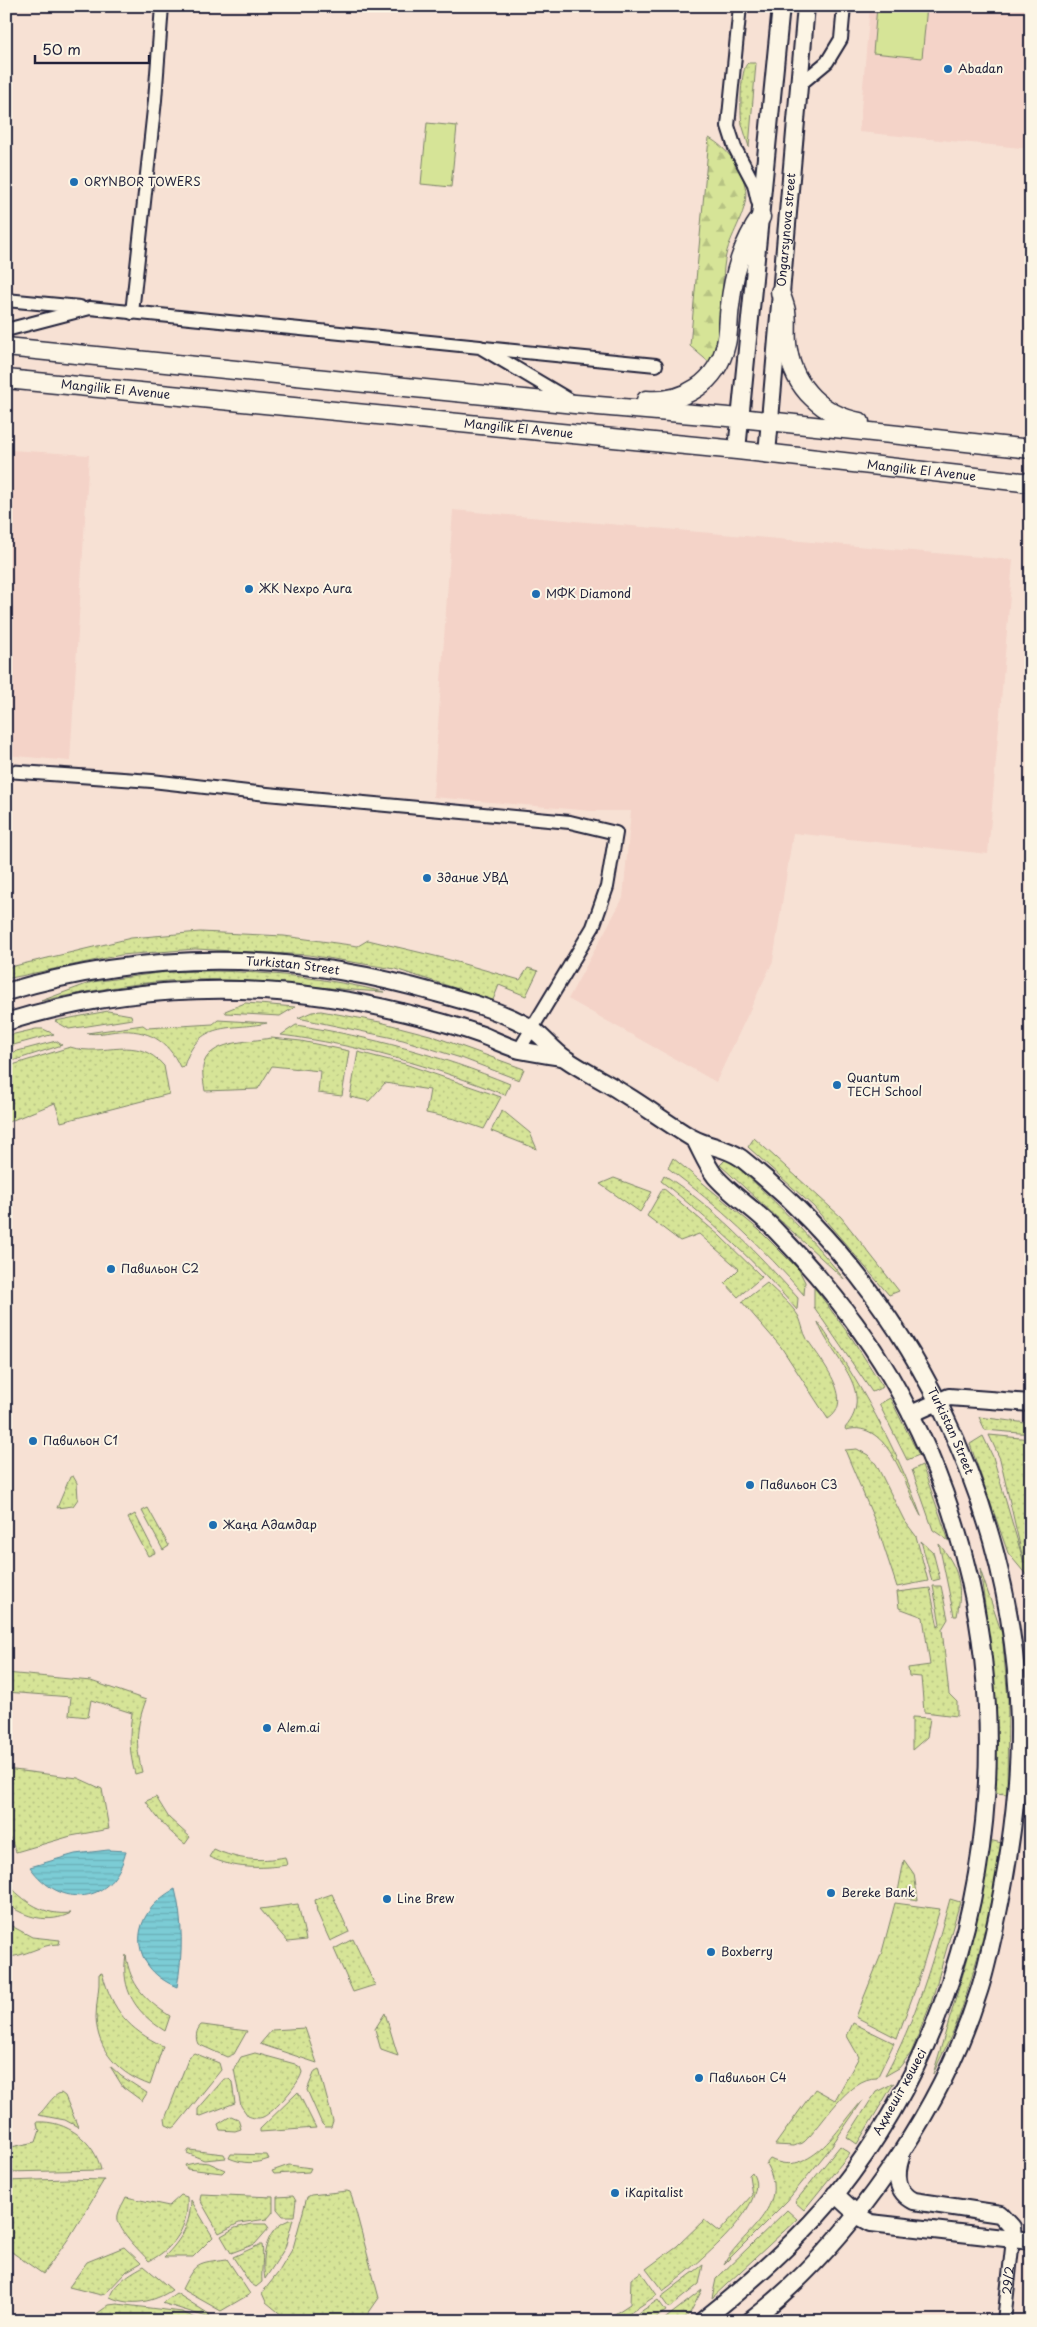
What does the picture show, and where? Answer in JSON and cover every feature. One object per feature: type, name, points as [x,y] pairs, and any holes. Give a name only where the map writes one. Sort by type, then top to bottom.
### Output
[{"type":"main road","points":[[582,404],[620,400],[673,399],[702,386],[716,369],[726,345],[730,306],[742,251],[750,232],[761,216]]},
{"type":"main road","points":[[780,292],[786,310],[788,350],[797,377],[810,396],[826,410],[844,419],[896,428],[934,440]]},
{"type":"main road","points":[[6,347],[770,421],[1031,450]]},
{"type":"main road","name":"Mangilik El Avenue","points":[[6,379],[737,450],[1031,482]]},
{"type":"street","points":[[132,313],[155,100],[162,6]]},
{"type":"street","points":[[740,6],[728,126],[734,148],[754,184],[761,216]]},
{"type":"street","name":"Ongarsynova street","points":[[737,450],[781,6]]},
{"type":"street","name":"Ongarsynova street","points":[[767,454],[806,6]]},
{"type":"street","points":[[798,86],[827,62],[840,39],[844,6]]},
{"type":"street","points":[[6,300],[656,364]]},
{"type":"street","points":[[6,330],[90,308]]},
{"type":"street","points":[[480,347],[582,404]]},
{"type":"street","points":[[6,772],[152,781],[267,794],[570,822],[616,833],[606,887],[594,927],[519,1050]]},
{"type":"street","name":"Turkistan Street","points":[[6,992],[89,972],[166,961],[224,960],[270,962],[337,970],[415,987],[496,1012],[532,1028],[562,1057],[654,1112],[695,1140],[733,1152],[766,1179],[843,1257],[886,1313],[938,1400],[973,1480],[995,1552],[1003,1587],[1017,1680],[1019,1722],[1014,1817],[1002,1897],[979,1992],[959,2044],[926,2110],[904,2147]]},
{"type":"street","name":"Turkistan Street","points":[[6,1022],[57,1008],[137,994],[175,990],[242,990],[318,997],[402,1012],[463,1029],[519,1050],[562,1057]]},
{"type":"street","name":"Turkistan Street","points":[[695,1140],[715,1175],[772,1226],[828,1287],[868,1341],[911,1414],[931,1455],[948,1500],[966,1559],[974,1594],[988,1707],[987,1803]]},
{"type":"street","points":[[911,1414],[938,1400],[956,1396],[1031,1403]]},
{"type":"street","name":"Ақмешіт көшесі","points":[[702,2321],[762,2271],[810,2223],[835,2194],[862,2157],[903,2091],[930,2038],[941,2011],[961,1947],[977,1875],[987,1803]]},
{"type":"street","points":[[750,2321],[803,2273],[856,2214],[882,2181],[904,2147]]},
{"type":"street","points":[[904,2147],[897,2174],[898,2184],[908,2198],[914,2201],[1000,2214],[1012,2228],[1012,2239]]},
{"type":"street","points":[[835,2194],[856,2214],[874,2224],[1031,2241]]},
{"type":"street","name":"29/2","points":[[1004,2321],[1012,2239]]},
{"type":"shaded area","name":"Abadan","points":[[870,6],[1031,6],[1031,149],[859,132]]},
{"type":"shaded area","points":[[6,445],[11,450],[89,455],[70,761],[6,755]]},
{"type":"shaded area","points":[[453,510],[1013,560],[988,854],[793,833],[773,961],[716,1082],[568,999],[623,898],[631,811],[591,811],[433,797]]},
{"type":"green space","points":[[877,6],[927,6],[922,58],[873,53]]},
{"type":"green space","points":[[748,63],[756,63],[749,147],[742,124],[741,111],[743,73]]},
{"type":"green space","points":[[427,123],[457,126],[451,187],[421,184]]},
{"type":"green space","points":[[709,138],[732,158],[743,179],[746,195],[743,212],[726,255],[721,327],[716,354],[711,364],[690,346]]},
{"type":"green space","points":[[200,932],[284,936],[358,946],[368,940],[439,957],[520,980],[528,968],[538,971],[526,996],[499,985],[493,1000],[395,969],[309,955],[195,949],[121,955],[6,979],[6,968],[131,938]]},
{"type":"green space","points":[[212,971],[298,977],[384,992],[235,980],[185,980],[113,988],[41,1001],[92,982],[166,972]]},
{"type":"green space","points":[[245,1003],[295,1007],[280,1016],[226,1013],[225,1011]]},
{"type":"green space","points":[[108,1011],[131,1015],[132,1019],[69,1029],[55,1021]]},
{"type":"green space","points":[[321,1011],[380,1022],[430,1035],[524,1069],[519,1080],[464,1059],[403,1040],[298,1018],[312,1012]]},
{"type":"green space","points":[[218,1020],[267,1023],[217,1030],[207,1034],[198,1041],[190,1051],[184,1066],[180,1067],[163,1043],[147,1034],[128,1031],[99,1034],[87,1033],[143,1025],[147,1028],[213,1024]]},
{"type":"green space","points":[[296,1025],[352,1035],[405,1048],[457,1064],[510,1084],[505,1095],[395,1058],[310,1039],[281,1035]]},
{"type":"green space","points":[[43,1029],[54,1034],[6,1047],[6,1036]]},
{"type":"green space","points":[[271,1038],[301,1041],[349,1051],[342,1096],[318,1093],[320,1071],[272,1066],[258,1089],[205,1091],[203,1067],[206,1058],[212,1052],[231,1044]]},
{"type":"green space","points":[[56,1041],[62,1045],[6,1063],[6,1054]]},
{"type":"green space","points":[[70,1047],[83,1050],[131,1048],[153,1056],[164,1066],[169,1094],[61,1122],[55,1103],[8,1122],[6,1132],[6,1067]]},
{"type":"green space","points":[[358,1052],[405,1064],[501,1097],[484,1129],[455,1119],[426,1113],[430,1090],[385,1083],[369,1101],[350,1097]]},
{"type":"green space","points":[[502,1110],[530,1133],[537,1149],[491,1131]]},
{"type":"green space","points":[[754,1138],[841,1217],[899,1291],[889,1295],[814,1207],[748,1147]]},
{"type":"green space","points":[[673,1158],[759,1230],[799,1270],[805,1282],[804,1295],[739,1228],[705,1197],[668,1168]]},
{"type":"green space","points":[[727,1158],[789,1216],[845,1280],[720,1165]]},
{"type":"green space","points":[[664,1175],[701,1202],[751,1248],[798,1298],[797,1310],[732,1242],[661,1181]]},
{"type":"green space","points":[[614,1178],[652,1192],[640,1212],[600,1184]]},
{"type":"green space","points":[[663,1188],[720,1236],[762,1277],[738,1297],[725,1283],[739,1269],[699,1234],[680,1241],[647,1216]]},
{"type":"green space","points":[[767,1283],[799,1317],[804,1334],[833,1379],[839,1402],[836,1411],[828,1419],[781,1347],[742,1302]]},
{"type":"green space","points":[[814,1287],[853,1340],[883,1387],[872,1392],[814,1307]]},
{"type":"green space","points":[[818,1322],[876,1416],[900,1465],[921,1516],[894,1458],[885,1445],[874,1435],[861,1429],[846,1430],[845,1428],[854,1414],[856,1400],[854,1387]]},
{"type":"green space","points":[[890,1398],[919,1455],[907,1460],[879,1404]]},
{"type":"green space","points":[[979,1417],[1027,1423],[1031,1425],[1031,1434],[985,1430]]},
{"type":"green space","points":[[989,1435],[1031,1439],[1031,1594],[1028,1577],[1008,1553],[970,1444],[983,1436],[993,1457],[1024,1563],[1000,1459]]},
{"type":"green space","points":[[857,1449],[868,1455],[876,1464],[904,1520],[916,1536],[928,1581],[897,1587],[877,1526],[845,1450]]},
{"type":"green space","points":[[922,1465],[949,1541],[933,1530],[912,1470]]},
{"type":"green space","points":[[73,1476],[77,1483],[78,1499],[73,1506],[57,1508],[70,1477]]},
{"type":"green space","points":[[148,1508],[169,1546],[163,1550],[142,1511]]},
{"type":"green space","points":[[135,1514],[155,1553],[148,1556],[128,1518]]},
{"type":"green space","points":[[921,1541],[933,1552],[940,1579],[932,1581]]},
{"type":"green space","points":[[939,1544],[951,1561],[958,1578],[960,1595],[957,1616],[954,1616]]},
{"type":"green space","points":[[980,1569],[1002,1634],[1008,1699],[1007,1794],[995,1793],[993,1681]]},
{"type":"green space","points":[[933,1586],[941,1586],[948,1619],[942,1629],[949,1694],[957,1702],[957,1716],[924,1712],[921,1677],[909,1676],[908,1668],[930,1665],[923,1617],[899,1608],[897,1592],[930,1588],[938,1627],[940,1624]]},
{"type":"green space","points":[[6,1673],[91,1681],[146,1700],[138,1727],[138,1752],[142,1772],[135,1774],[132,1758],[130,1736],[132,1713],[91,1700],[88,1717],[69,1715],[71,1697],[6,1692]]},
{"type":"green space","points":[[912,1717],[930,1718],[927,1737],[912,1750]]},
{"type":"green space","points":[[6,1769],[78,1778],[102,1789],[109,1829],[71,1836],[16,1852],[6,1828]]},
{"type":"green space","points":[[156,1797],[169,1818],[190,1837],[185,1844],[154,1814],[146,1801]]},
{"type":"green space","points":[[989,1840],[1002,1843],[983,1935],[964,2003],[933,2074],[967,1961],[983,1886]]},
{"type":"green space","points":[[214,1849],[240,1858],[266,1859],[285,1857],[287,1865],[248,1867],[228,1864],[209,1857]]},
{"type":"green space","points":[[904,1860],[914,1874],[918,1900],[897,1897]]},
{"type":"green space","points":[[6,1882],[20,1896],[43,1910],[71,1913],[46,1919],[29,1916],[6,1903]]},
{"type":"green space","points":[[332,1894],[349,1932],[330,1941],[317,1912],[315,1900]]},
{"type":"green space","points":[[950,1899],[960,1902],[931,2003],[911,2053],[899,2068],[885,2076],[915,2011]]},
{"type":"green space","points":[[895,1903],[940,1909],[917,1985],[897,2038],[856,2017],[882,1952]]},
{"type":"green space","points":[[298,1904],[306,1940],[288,1942],[260,1909]]},
{"type":"green space","points":[[6,1923],[32,1937],[60,1940],[59,1944],[6,1957]]},
{"type":"green space","points":[[353,1939],[375,1985],[353,1992],[334,1949]]},
{"type":"green space","points":[[126,1955],[131,1975],[140,1991],[153,2004],[170,2016],[165,2031],[146,2016],[132,1999],[125,1979]]},
{"type":"green space","points":[[102,1973],[111,1998],[124,2017],[140,2033],[163,2046],[150,2085],[129,2075],[120,2068],[105,2051],[100,2040],[96,2017],[99,1974]]},
{"type":"green space","points":[[385,2013],[398,2056],[381,2050],[375,2029]]},
{"type":"green space","points":[[853,2023],[894,2043],[877,2078],[866,2080],[846,2093],[804,2142],[794,2146],[775,2145],[815,2089],[835,2100],[859,2057],[847,2036]]},
{"type":"green space","points":[[201,2025],[247,2031],[234,2054],[227,2057],[198,2044],[196,2034]]},
{"type":"green space","points":[[305,2028],[317,2063],[260,2044],[272,2030]]},
{"type":"green space","points":[[194,2053],[219,2063],[221,2070],[173,2128],[166,2125],[165,2119],[189,2057]]},
{"type":"green space","points":[[255,2053],[295,2064],[300,2067],[302,2072],[297,2083],[280,2103],[268,2114],[257,2118],[248,2116],[241,2106],[234,2069],[241,2057]]},
{"type":"green space","points":[[110,2066],[121,2076],[147,2093],[142,2101],[123,2087]]},
{"type":"green space","points":[[319,2069],[333,2121],[331,2127],[325,2127],[322,2124],[307,2090],[315,2071]]},
{"type":"green space","points":[[224,2079],[229,2079],[232,2082],[235,2103],[201,2116],[198,2115],[198,2109]]},
{"type":"green space","points":[[894,2083],[857,2144],[847,2137],[876,2092]]},
{"type":"green space","points":[[298,2092],[316,2128],[260,2132],[260,2129]]},
{"type":"green space","points":[[61,2093],[65,2096],[78,2127],[65,2120],[38,2115],[55,2096]]},
{"type":"green space","points":[[863,2100],[828,2151],[787,2201],[724,2264],[769,2207],[773,2194],[772,2180],[766,2164],[770,2159],[785,2163],[799,2162],[812,2156],[835,2135]]},
{"type":"green space","points":[[231,2116],[238,2119],[241,2129],[235,2131],[220,2130],[218,2124]]},
{"type":"green space","points":[[37,2122],[48,2122],[78,2134],[93,2150],[101,2170],[6,2172],[6,2148],[36,2142],[40,2130],[38,2129]]},
{"type":"green space","points":[[840,2146],[850,2153],[804,2210],[795,2202]]},
{"type":"green space","points":[[189,2150],[224,2154],[226,2158],[204,2160],[187,2153]]},
{"type":"green space","points":[[231,2154],[267,2155],[269,2159],[259,2162],[244,2162],[229,2158]]},
{"type":"green space","points":[[199,2162],[209,2163],[225,2170],[222,2173],[187,2169],[185,2165]]},
{"type":"green space","points":[[289,2165],[311,2168],[309,2172],[274,2174],[272,2171]]},
{"type":"green space","points":[[752,2172],[756,2186],[751,2202],[740,2219],[707,2254],[663,2291],[646,2269],[677,2246],[704,2220],[719,2232],[752,2195],[749,2175]]},
{"type":"green space","points":[[104,2180],[69,2238],[43,2274],[6,2248],[6,2181]]},
{"type":"green space","points":[[350,2192],[352,2197],[379,2298],[363,2321],[289,2321],[266,2302],[262,2293],[278,2273],[293,2248],[307,2197]]},
{"type":"green space","points":[[201,2194],[273,2197],[273,2212],[267,2219],[239,2223],[219,2233],[200,2200]]},
{"type":"green space","points":[[181,2195],[187,2197],[186,2217],[183,2227],[166,2250],[149,2261],[120,2226],[118,2215],[120,2208],[126,2197],[169,2206]]},
{"type":"green space","points":[[293,2196],[296,2201],[294,2216],[283,2216],[277,2209],[277,2197]]},
{"type":"green space","points":[[191,2200],[213,2237],[193,2257],[164,2257],[176,2244],[184,2231],[189,2217]]},
{"type":"green space","points":[[787,2210],[797,2219],[712,2298],[716,2279]]},
{"type":"green space","points":[[293,2219],[285,2248],[265,2279],[264,2261],[267,2243],[277,2228],[284,2222]]},
{"type":"green space","points":[[251,2224],[266,2224],[269,2228],[255,2244],[231,2253],[221,2236],[235,2228]]},
{"type":"green space","points":[[262,2245],[263,2249],[262,2282],[256,2287],[250,2283],[233,2257]]},
{"type":"green space","points":[[124,2247],[141,2263],[127,2271],[105,2294],[101,2295],[69,2287],[87,2262]]},
{"type":"green space","points":[[227,2259],[250,2294],[221,2311],[182,2289],[194,2268],[198,2265],[209,2261]]},
{"type":"green space","points":[[703,2265],[699,2284],[669,2308],[661,2297]]},
{"type":"green space","points":[[144,2266],[172,2290],[158,2298],[142,2302],[126,2302],[110,2297],[119,2283]]},
{"type":"green space","points":[[641,2272],[657,2295],[618,2321],[604,2321],[630,2304],[631,2279]]},
{"type":"green space","points":[[702,2290],[690,2313],[681,2321],[662,2321]]},
{"type":"green space","points":[[176,2293],[209,2314],[210,2318],[162,2303]]},
{"type":"green space","points":[[658,2300],[666,2311],[651,2321],[627,2321]]},
{"type":"green space","points":[[117,2304],[182,2312],[202,2321],[102,2321],[95,2315],[109,2305]]},
{"type":"water","points":[[108,1850],[126,1851],[120,1869],[110,1882],[98,1891],[85,1895],[70,1895],[56,1890],[42,1881],[30,1867],[75,1854]]},
{"type":"water","points":[[175,1889],[180,1913],[181,1938],[177,1987],[160,1978],[149,1966],[142,1953],[140,1939],[142,1925],[149,1911],[160,1899]]},
{"type":"place","name":"Abadan","points":[[948,69]]},
{"type":"place","name":"ORYNBOR TOWERS","points":[[74,182]]},
{"type":"place","name":"ЖК Nexpo Aura","points":[[249,589]]},
{"type":"place","name":"МФК Diamond","points":[[536,594]]},
{"type":"place","name":"Здание УВД","points":[[427,878]]},
{"type":"place","name":"Quantum TECH School","points":[[837,1085]]},
{"type":"place","name":"Павильон С2","points":[[111,1269]]},
{"type":"place","name":"Павильон С1","points":[[33,1441]]},
{"type":"place","name":"Павильон С3","points":[[750,1485]]},
{"type":"place","name":"Жаңа Адамдар","points":[[213,1525]]},
{"type":"place","name":"Alem.ai","points":[[267,1728]]},
{"type":"place","name":"Bereke Bank","points":[[831,1893]]},
{"type":"place","name":"Line Brew","points":[[387,1899]]},
{"type":"place","name":"Boxberry","points":[[711,1952]]},
{"type":"place","name":"Павильон С4","points":[[699,2078]]},
{"type":"place","name":"iKapitalist","points":[[615,2193]]}]
